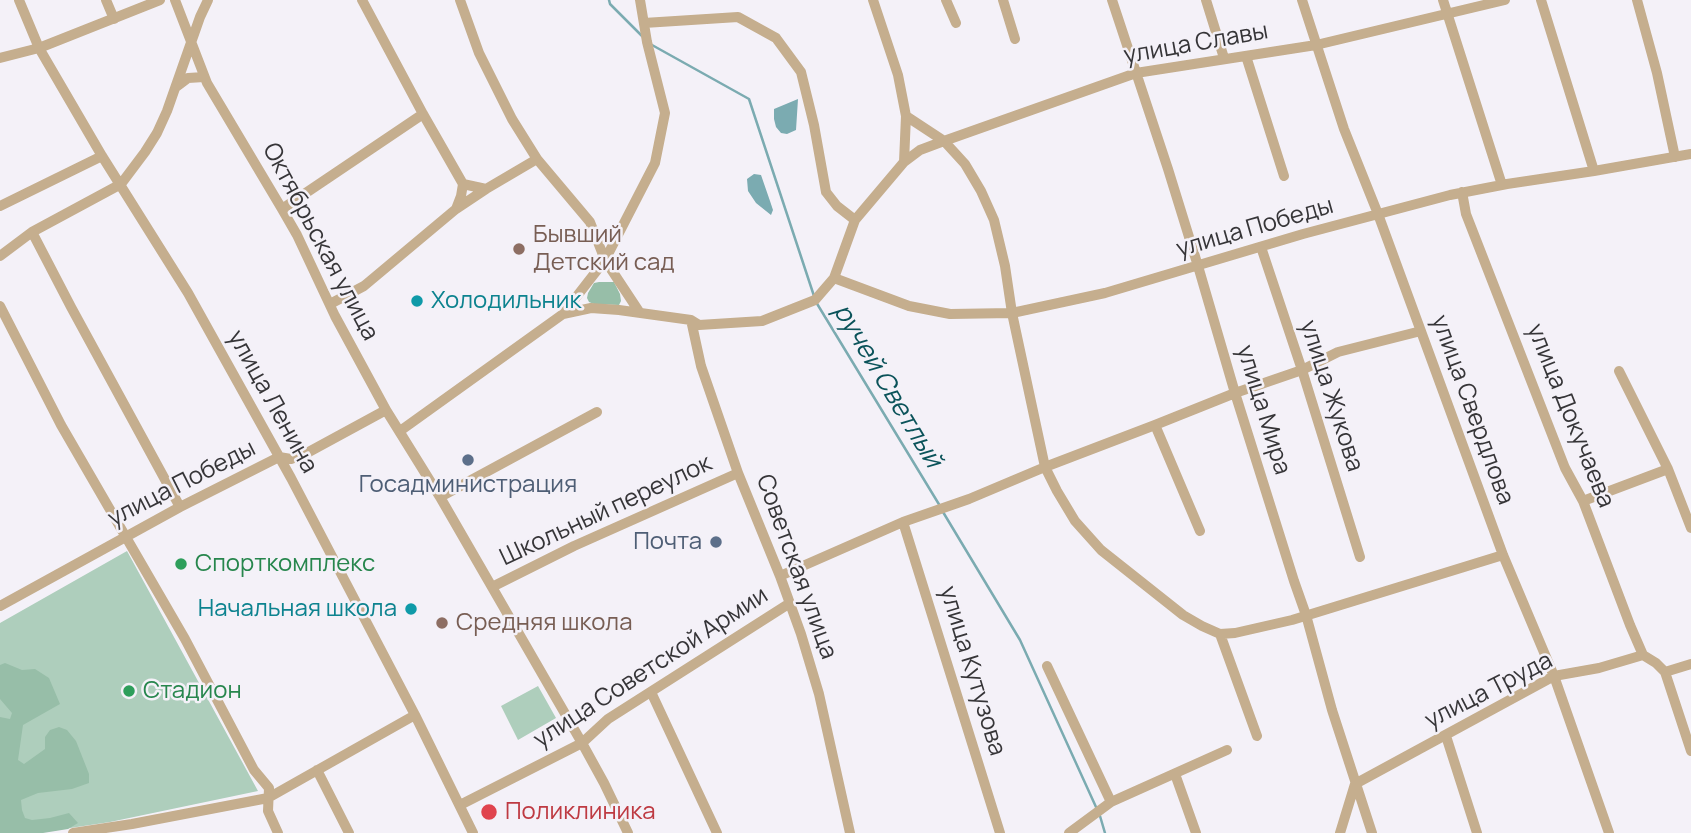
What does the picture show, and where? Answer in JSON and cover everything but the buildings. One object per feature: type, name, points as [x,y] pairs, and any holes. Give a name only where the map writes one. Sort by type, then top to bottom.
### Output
[{"type":"street","name":"улица Ленина","points":[[19,0],[39,48],[102,156],[188,293],[279,457],[415,715],[472,833]]},
{"type":"street","points":[[106,0],[114,19]]},
{"type":"street","points":[[0,58],[39,48],[160,0]]},
{"type":"street","name":"Октябрьская улица","points":[[175,0],[204,78],[297,235],[386,410],[440,497],[582,743],[628,833]]},
{"type":"street","points":[[0,256],[32,232],[121,184],[157,133],[208,0]]},
{"type":"street","points":[[460,0],[479,53],[512,119],[537,159],[590,222],[605,260],[640,313]]},
{"type":"street","points":[[400,431],[563,314],[605,260],[655,163],[665,113],[640,0]]},
{"type":"street","points":[[873,0],[898,75],[906,116],[904,162]]},
{"type":"street","points":[[946,0],[956,23]]},
{"type":"street","points":[[1003,0],[1015,39]]},
{"type":"street","name":"улица Мира","points":[[1112,0],[1198,266],[1234,393],[1306,615],[1332,710],[1372,833]]},
{"type":"street","points":[[1206,0],[1224,58]]},
{"type":"street","name":"улица Свердлова","points":[[1302,0],[1344,129],[1378,214],[1503,555],[1554,676],[1609,833]]},
{"type":"street","points":[[1443,0],[1502,185]]},
{"type":"street","name":"улица Славы","points":[[855,220],[904,162],[920,150],[1136,73],[1316,45],[1505,0]]},
{"type":"street","points":[[1541,0],[1594,172]]},
{"type":"street","points":[[1637,0],[1657,73],[1675,157]]},
{"type":"street","points":[[366,1],[423,114],[463,184],[456,209]]},
{"type":"street","points":[[563,314],[591,308],[691,320],[699,325],[762,321],[815,300],[834,278],[855,220],[837,206],[826,192],[801,72],[776,38],[738,17],[644,23]]},
{"type":"street","points":[[1246,56],[1284,176]]},
{"type":"street","points":[[174,89],[188,78],[204,78]]},
{"type":"street","points":[[282,209],[423,114]]},
{"type":"street","points":[[906,116],[944,141],[965,164],[994,220],[1045,467],[1057,491],[1075,521],[1101,550],[1184,615],[1220,634],[1235,633],[1292,620],[1503,555]]},
{"type":"street","name":"улица Победы","points":[[834,278],[909,306],[950,314],[1012,313],[1105,293],[1462,192],[1691,154]]},
{"type":"street","points":[[0,206],[102,156]]},
{"type":"street","points":[[330,304],[365,286],[456,209],[537,159]]},
{"type":"street","points":[[463,184],[486,189]]},
{"type":"street","name":"улица Докучаева","points":[[1462,192],[1466,214],[1555,443],[1583,501],[1643,655]]},
{"type":"street","points":[[32,232],[180,508]]},
{"type":"street","name":"улица Жукова","points":[[1261,247],[1360,557]]},
{"type":"street","points":[[0,306],[61,425],[186,642],[254,770],[269,788],[268,811],[278,833]]},
{"type":"street","name":"Советская улица","points":[[691,320],[701,366],[738,473],[790,603],[819,694],[850,833]]},
{"type":"street","name":"улица Советской Армии","points":[[780,576],[903,522],[969,499],[1234,393],[1301,370],[1338,352],[1421,331]]},
{"type":"street","points":[[1619,371],[1668,470],[1691,528]]},
{"type":"street","name":"улица Победы","points":[[0,606],[279,457],[291,458],[305,454],[386,410]]},
{"type":"street","points":[[440,497],[597,412]]},
{"type":"street","points":[[1155,425],[1200,531]]},
{"type":"street","points":[[1583,501],[1668,470]]},
{"type":"street","name":"Школьный переулок","points":[[492,587],[574,545],[738,473]]},
{"type":"street","name":"улица Кутузова","points":[[903,522],[1000,833]]},
{"type":"street","name":"улица Советской Армии","points":[[460,806],[582,743],[608,719],[790,603]]},
{"type":"street","points":[[1220,634],[1257,736]]},
{"type":"street","points":[[1643,655],[1665,673],[1691,751]]},
{"type":"street","name":"улица Труда","points":[[1355,784],[1554,676],[1599,668],[1643,655]]},
{"type":"street","points":[[1665,673],[1691,664]]},
{"type":"street","points":[[1047,666],[1111,802]]},
{"type":"street","points":[[651,692],[717,833]]},
{"type":"street","points":[[73,833],[134,828],[268,798],[415,715]]},
{"type":"street","points":[[1446,736],[1477,833]]},
{"type":"street","points":[[1077,831],[1111,802],[1227,750]]},
{"type":"street","points":[[317,770],[349,833]]},
{"type":"street","points":[[1175,774],[1196,833]]},
{"type":"street","points":[[1340,833],[1355,784]]},
{"type":"green space","points":[[614,282],[620,294],[619,305],[589,302],[588,293],[594,283]]},
{"type":"green space","name":"Стадион","points":[[127,551],[258,791],[110,822],[37,833],[0,833],[0,623]]},
{"type":"green space","points":[[5,663],[22,670],[35,669],[49,678],[60,704],[23,725],[18,760],[24,764],[45,749],[45,737],[50,730],[59,727],[67,730],[76,741],[89,774],[89,783],[72,789],[38,793],[21,800],[25,818],[32,820],[69,813],[78,823],[68,829],[43,833],[0,833],[0,717],[10,719],[12,713],[0,699],[0,665]]},
{"type":"green space","points":[[538,686],[556,718],[518,740],[501,706]]},
{"type":"water","points":[[798,99],[796,130],[787,134],[781,133],[776,127],[774,109]]},
{"type":"water","points":[[754,174],[761,175],[773,210],[771,215],[756,203],[748,191],[747,179]]},
{"type":"waterway","name":"ручей Светлый","points":[[609,0],[642,36]]},
{"type":"waterway","name":"ручей Светлый","points":[[652,45],[749,99],[814,296]]},
{"type":"waterway","name":"ручей Светлый","points":[[816,302],[940,506]]},
{"type":"waterway","name":"ручей Светлый","points":[[943,512],[1020,640],[1096,807]]},
{"type":"waterway","name":"ручей Светлый","points":[[1100,816],[1105,833]]},
{"type":"place","name":"Бывший Детский сад","points":[[519,249]]},
{"type":"place","name":"Холодильник","points":[[417,301]]},
{"type":"place","name":"Госадминистрация","points":[[468,460]]},
{"type":"place","name":"Почта","points":[[716,542]]},
{"type":"place","name":"Спорткомплекс","points":[[181,564]]},
{"type":"place","name":"Начальная школа","points":[[411,609]]},
{"type":"place","name":"Средняя школа","points":[[442,623]]},
{"type":"place","name":"Стадион","points":[[129,691]]},
{"type":"place","name":"Поликлиника","points":[[489,812]]}]
